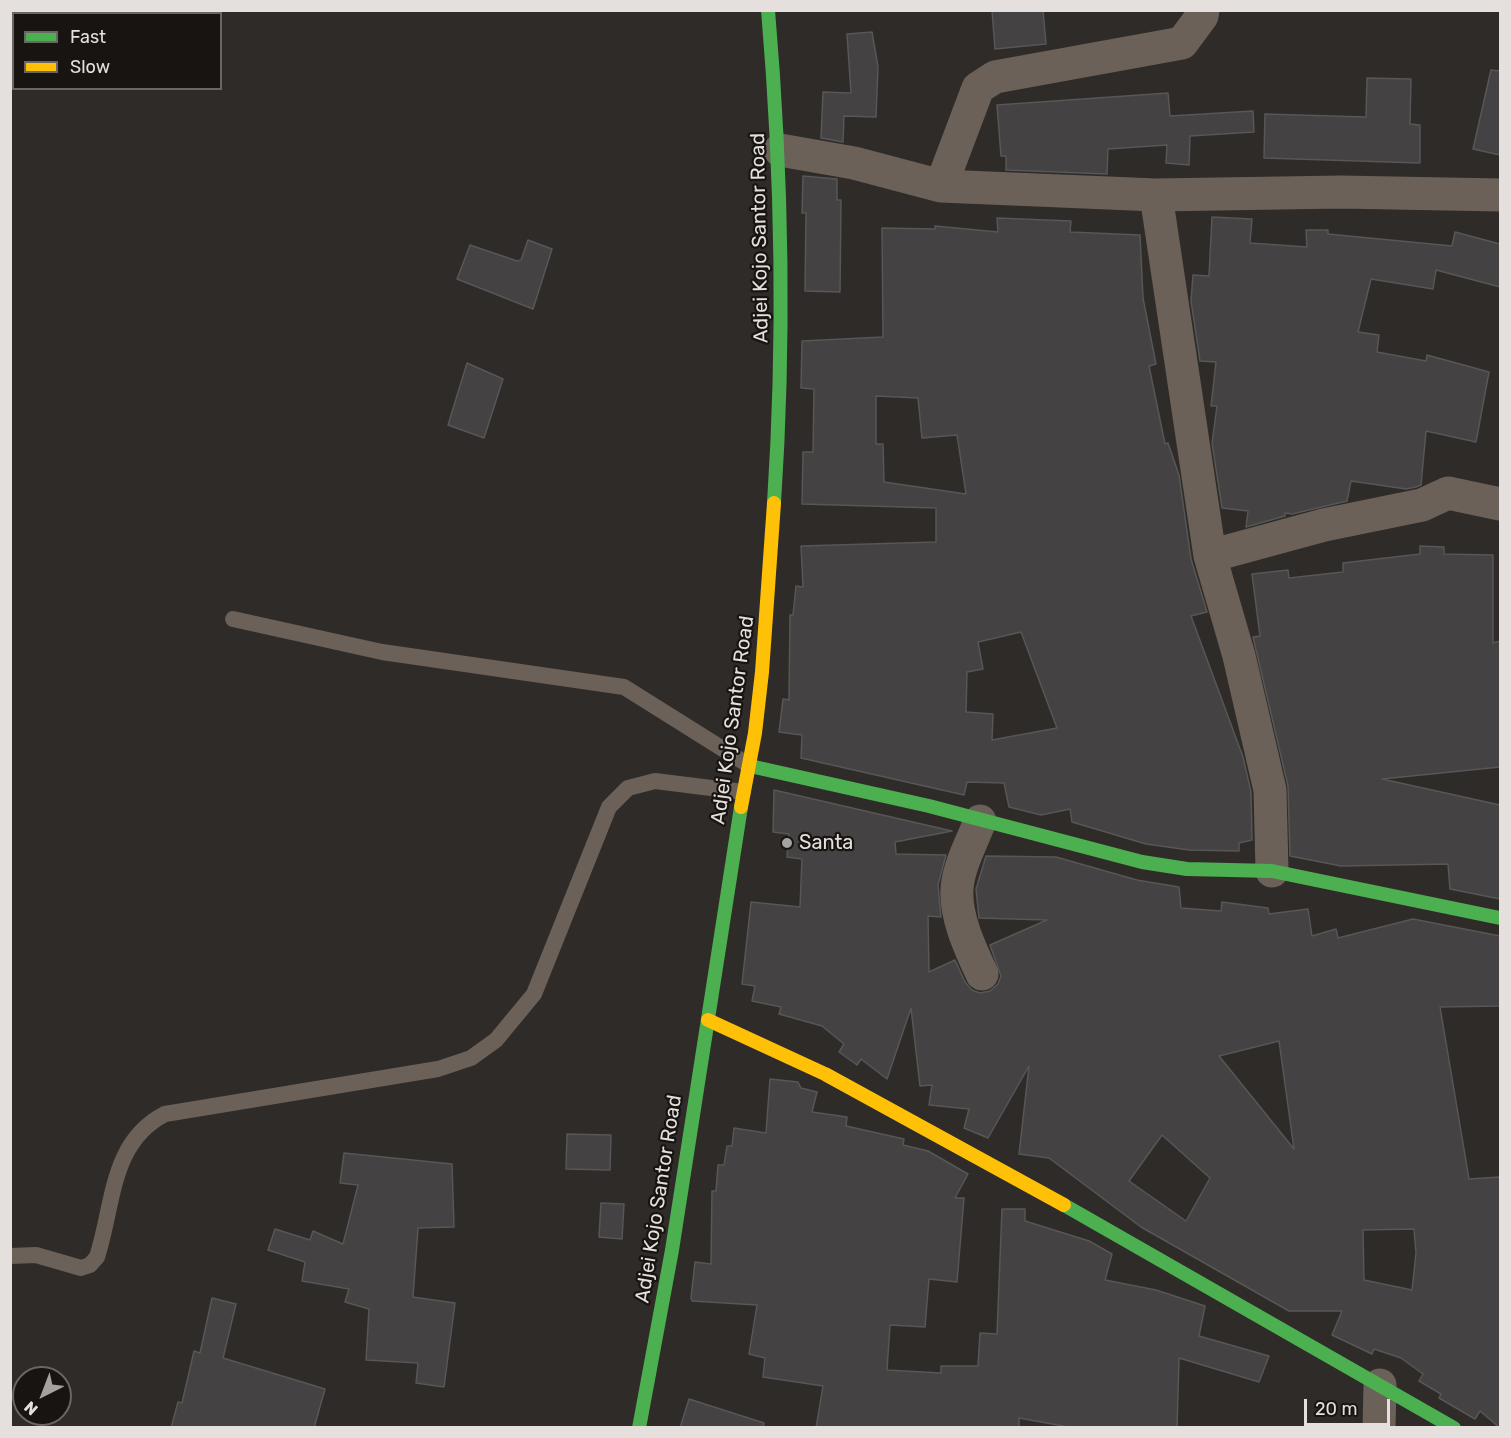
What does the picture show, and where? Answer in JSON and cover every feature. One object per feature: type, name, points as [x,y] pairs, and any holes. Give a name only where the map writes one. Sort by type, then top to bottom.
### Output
[{"type":"street","name":"Adjei Kojo Santor Road","points":[[639,1428],[672,1250],[743,792],[750,766],[765,637],[775,493],[782,279],[780,150],[768,10]]},
{"type":"street","points":[[941,186],[978,88],[995,77],[1182,43],[1202,16],[1203,10]]},
{"type":"street","points":[[780,150],[854,163],[941,186],[1156,195],[1341,192],[1500,195]]},
{"type":"street","points":[[1156,195],[1210,556],[1239,656],[1270,790],[1272,871]]},
{"type":"street","points":[[1210,556],[1324,525],[1422,505],[1448,493],[1500,504]]},
{"type":"street","points":[[750,766],[929,806],[980,821],[1097,848],[1142,862],[1186,869],[1272,871],[1500,918]]},
{"type":"street","points":[[980,821],[963,863],[957,889],[964,932],[982,974]]},
{"type":"street","points":[[708,1020],[760,1041],[864,1094],[1454,1428]]},
{"type":"street","points":[[1378,1428],[1380,1385]]},
{"type":"lane","points":[[233,619],[382,652],[624,687],[750,766]]},
{"type":"lane","points":[[10,1256],[36,1255],[81,1268],[90,1265],[97,1257],[103,1240],[115,1177],[130,1144],[150,1122],[165,1114],[438,1069],[471,1058],[496,1040],[534,994],[609,807],[628,788],[655,781],[743,792]]},
{"type":"building","points":[[992,10],[1043,10],[1046,44],[995,49]]},
{"type":"building","points":[[872,32],[878,67],[876,117],[844,116],[843,142],[821,138],[823,92],[851,93],[847,34]]},
{"type":"building","points":[[1491,70],[1500,71],[1500,155],[1473,149]]},
{"type":"building","points":[[1367,78],[1411,79],[1410,124],[1420,125],[1420,163],[1264,158],[1265,114],[1366,117]]},
{"type":"building","points":[[1168,93],[1170,116],[1253,111],[1254,132],[1190,136],[1189,165],[1166,163],[1167,145],[1108,149],[1107,174],[1006,170],[1006,156],[1001,156],[997,105]]},
{"type":"building","points":[[803,176],[837,179],[837,200],[841,200],[840,292],[805,291],[806,213],[802,213]]},
{"type":"building","points":[[1212,217],[1252,219],[1250,243],[1307,247],[1306,230],[1328,230],[1328,234],[1452,246],[1455,232],[1500,244],[1500,287],[1436,270],[1433,289],[1371,279],[1358,332],[1379,335],[1377,352],[1426,361],[1427,355],[1489,372],[1476,442],[1426,431],[1421,485],[1416,487],[1406,489],[1351,481],[1347,501],[1292,514],[1285,513],[1285,516],[1246,527],[1248,511],[1222,508],[1212,443],[1217,406],[1211,406],[1216,362],[1200,361],[1191,301],[1193,275],[1209,276]]},
{"type":"building","points":[[997,218],[1071,221],[1070,232],[1140,235],[1143,298],[1156,364],[1149,366],[1165,444],[1168,443],[1179,475],[1191,559],[1207,612],[1191,616],[1243,757],[1251,792],[1252,840],[1239,843],[1239,851],[1189,850],[1146,844],[1072,822],[1070,809],[1041,815],[1009,807],[1004,783],[967,782],[964,795],[801,758],[802,735],[779,732],[783,699],[789,700],[790,615],[793,615],[796,586],[803,587],[801,546],[936,542],[936,508],[802,504],[803,452],[813,452],[814,389],[801,388],[802,341],[883,337],[882,228],[935,229],[935,226],[998,232]],"holes":[[[876,396],[918,398],[922,438],[957,435],[966,494],[884,482],[883,444],[876,444]],[[1021,632],[1057,728],[992,740],[993,714],[966,712],[967,672],[983,669],[978,642]]]},
{"type":"building","points":[[528,240],[552,249],[533,309],[457,279],[470,245],[517,261],[521,260]]},
{"type":"building","points":[[467,363],[503,379],[484,438],[448,425]]},
{"type":"building","points":[[1420,546],[1444,547],[1444,554],[1493,555],[1493,643],[1500,641],[1500,767],[1382,779],[1500,805],[1500,899],[1450,889],[1448,864],[1341,866],[1290,856],[1288,786],[1253,637],[1260,636],[1252,574],[1288,570],[1289,578],[1343,572],[1343,563],[1420,554]]},
{"type":"building","points":[[774,790],[952,831],[895,842],[896,854],[946,855],[938,885],[941,917],[928,916],[929,972],[955,960],[965,982],[972,990],[980,993],[990,991],[998,984],[1001,976],[990,945],[1047,920],[979,918],[976,889],[986,856],[1056,857],[1137,880],[1179,887],[1181,908],[1221,911],[1222,902],[1268,908],[1269,914],[1308,909],[1312,936],[1336,929],[1338,938],[1413,919],[1500,936],[1500,1006],[1440,1007],[1469,1179],[1500,1177],[1500,1428],[1480,1411],[1475,1419],[1439,1398],[1441,1394],[1419,1381],[1423,1374],[1401,1358],[1374,1349],[1372,1354],[1332,1335],[1342,1311],[1289,1311],[1141,1227],[1049,1158],[1019,1154],[1029,1066],[988,1138],[964,1128],[969,1109],[929,1105],[932,1085],[920,1086],[911,1008],[887,1079],[861,1059],[857,1065],[839,1052],[844,1044],[822,1026],[779,1014],[781,1007],[752,1001],[755,986],[742,984],[751,902],[800,907],[802,859],[787,857],[789,834],[773,832]],"holes":[[[1279,1041],[1294,1149],[1219,1056]],[[1162,1135],[1210,1178],[1186,1221],[1129,1181]],[[1414,1229],[1416,1253],[1412,1290],[1364,1280],[1363,1230]]]},
{"type":"building","points":[[770,1079],[798,1082],[801,1088],[817,1092],[812,1112],[847,1117],[846,1126],[904,1139],[903,1145],[928,1151],[968,1174],[955,1198],[964,1198],[957,1282],[929,1279],[925,1327],[890,1325],[887,1370],[941,1373],[941,1366],[978,1366],[980,1333],[997,1334],[1002,1209],[1025,1209],[1025,1221],[1089,1241],[1112,1254],[1105,1280],[1156,1290],[1205,1306],[1199,1336],[1269,1356],[1259,1382],[1179,1358],[1177,1428],[1074,1428],[1019,1418],[1019,1428],[816,1428],[823,1386],[763,1377],[765,1358],[749,1354],[757,1305],[692,1301],[691,1298],[695,1262],[711,1264],[712,1191],[716,1191],[718,1165],[724,1165],[727,1146],[732,1146],[734,1128],[766,1133]]},
{"type":"building","points":[[567,1134],[611,1135],[610,1170],[566,1169]]},
{"type":"building","points":[[344,1153],[452,1164],[454,1227],[418,1228],[413,1297],[455,1303],[444,1387],[416,1383],[418,1363],[366,1360],[369,1309],[345,1302],[349,1289],[302,1281],[305,1262],[268,1250],[275,1229],[310,1240],[313,1231],[343,1244],[358,1185],[340,1183]]},
{"type":"building","points":[[601,1203],[624,1204],[622,1239],[599,1237]]},
{"type":"building","points":[[212,1298],[236,1304],[223,1358],[325,1389],[314,1428],[171,1428],[178,1402],[182,1403],[194,1351],[200,1353]]},
{"type":"building","points":[[689,1399],[764,1423],[763,1428],[680,1428]]},
{"type":"traffic: fast","points":[[768,10],[779,195],[781,318],[774,503]]},
{"type":"traffic: fast","points":[[750,766],[929,806],[1142,862],[1187,869],[1272,871],[1500,918]]},
{"type":"traffic: fast","points":[[639,1428],[672,1250],[741,807]]},
{"type":"traffic: fast","points":[[1064,1205],[1454,1428]]},
{"type":"traffic: slow","points":[[741,807],[755,733],[762,672],[774,503]]},
{"type":"traffic: slow","points":[[708,1020],[825,1074],[1064,1205]]},
{"type":"place","name":"Santa","points":[[787,843]]}]
